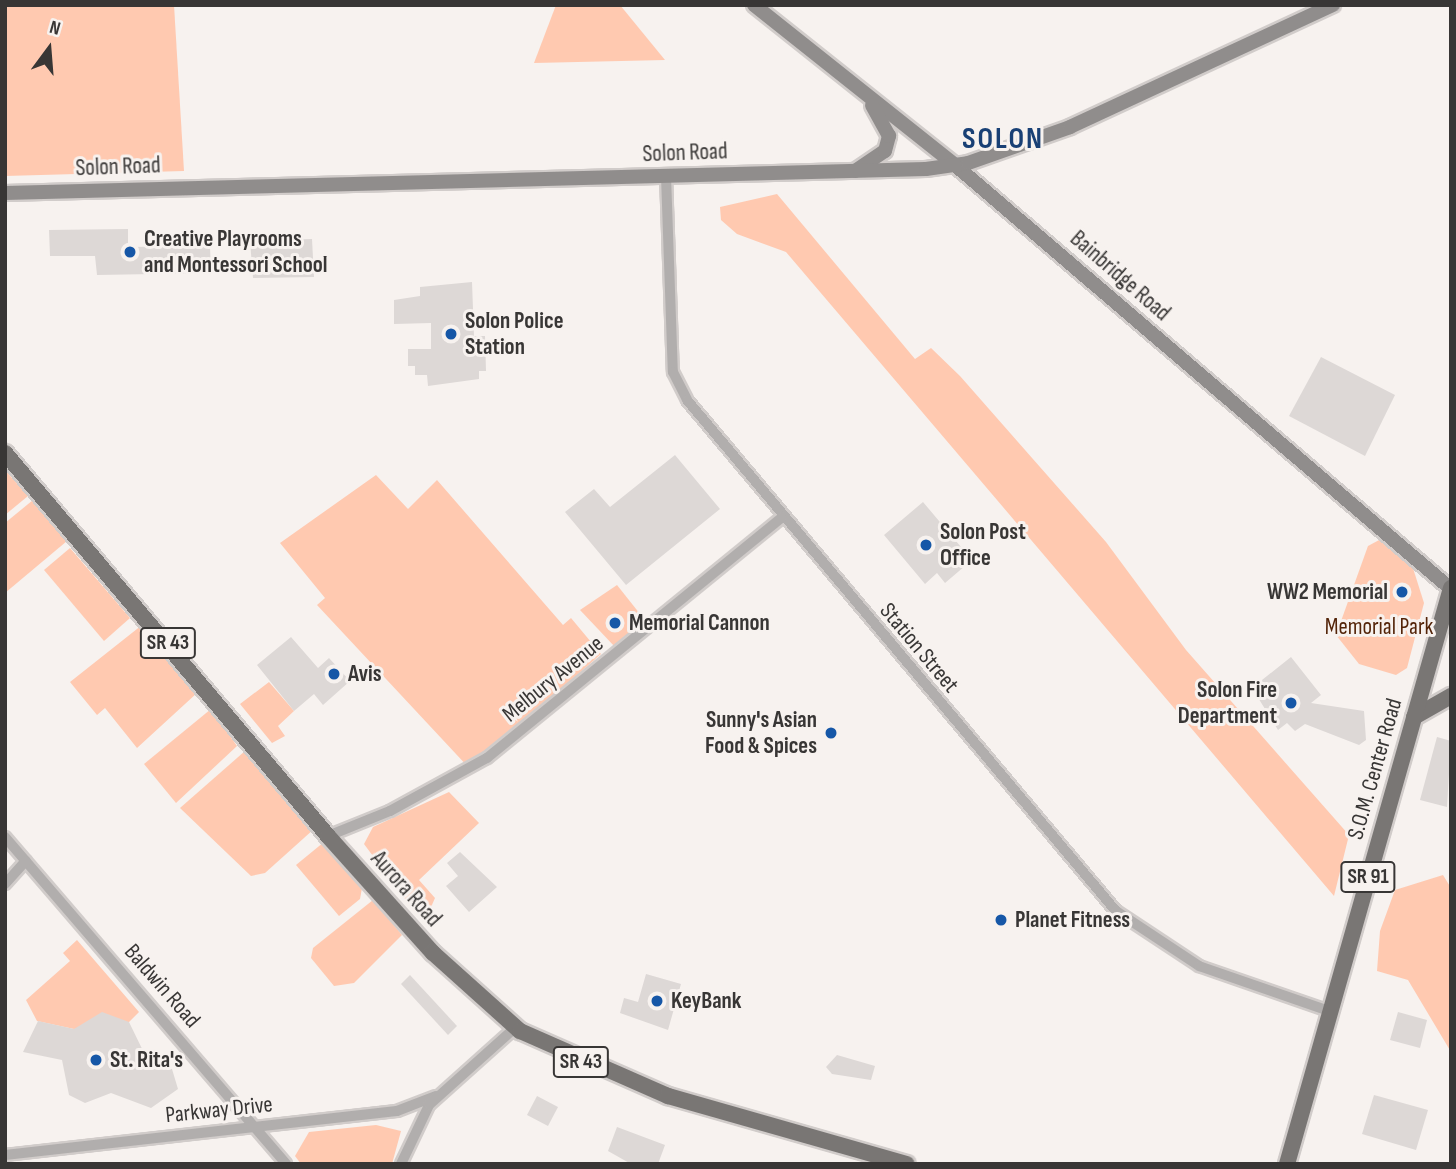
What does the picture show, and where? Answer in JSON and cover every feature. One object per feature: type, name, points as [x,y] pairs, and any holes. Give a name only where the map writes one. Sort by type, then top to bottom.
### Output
[{"type":"main road","name":"Aurora Road","points":[[5,453],[328,836],[433,953],[516,1027],[668,1096],[907,1164]]},
{"type":"main road","name":"S.O.M. Center Road","points":[[1287,1164],[1451,588]]},
{"type":"main road","points":[[1414,717],[1451,696]]},
{"type":"street","name":"Bainbridge Road","points":[[754,5],[954,165],[1451,588]]},
{"type":"street","name":"Solon Road","points":[[5,193],[851,173],[954,165],[1070,127],[1333,5]]},
{"type":"street","points":[[851,173],[885,151],[889,136],[860,90]]},
{"type":"street","name":"Station Street","points":[[666,176],[673,372],[687,400],[781,518],[1116,911],[1199,966],[1329,1012]]},
{"type":"street","name":"Melbury Avenue","points":[[328,836],[390,811],[487,758],[781,518]]},
{"type":"street","name":"Baldwin Road","points":[[5,837],[257,1127],[286,1164]]},
{"type":"street","points":[[5,884],[26,862]]},
{"type":"street","points":[[401,1164],[436,1096],[516,1027]]},
{"type":"street","name":"Parkway Drive","points":[[5,1155],[397,1111],[436,1096]]},
{"type":"green space","points":[[5,5],[174,5],[184,171],[5,176]]},
{"type":"green space","points":[[556,5],[620,5],[665,60],[534,63]]},
{"type":"green space","points":[[777,194],[915,359],[931,348],[960,376],[1106,542],[1186,650],[1349,835],[1334,896],[786,252],[737,234],[721,220],[720,207]]},
{"type":"green space","points":[[5,470],[28,496],[5,515]]},
{"type":"green space","points":[[376,475],[408,509],[437,480],[563,625],[571,618],[601,654],[470,769],[317,605],[325,598],[280,543]]},
{"type":"green space","points":[[33,500],[67,541],[5,593],[5,523]]},
{"type":"green space","name":"Memorial Park","points":[[1381,539],[1412,565],[1424,603],[1407,668],[1396,675],[1359,664],[1336,635],[1368,546]]},
{"type":"green space","points":[[70,548],[130,618],[104,641],[44,570]]},
{"type":"green space","points":[[617,585],[644,619],[615,647],[580,610]]},
{"type":"green space","points":[[142,625],[197,693],[137,748],[105,708],[97,715],[70,682]]},
{"type":"green space","points":[[269,682],[294,711],[278,726],[285,736],[272,743],[240,704]]},
{"type":"green space","points":[[211,709],[237,746],[176,803],[144,764]]},
{"type":"green space","points":[[245,751],[314,829],[265,873],[251,876],[180,808]]},
{"type":"green space","points":[[449,792],[479,823],[419,880],[435,898],[428,914],[414,911],[364,844],[373,827]]},
{"type":"green space","points":[[324,842],[362,888],[360,899],[339,916],[296,865]]},
{"type":"green space","points":[[1443,875],[1451,888],[1451,1052],[1408,980],[1377,971],[1380,931],[1395,890]]},
{"type":"green space","points":[[373,900],[402,935],[354,983],[334,986],[311,958],[313,948]]},
{"type":"green space","points":[[77,940],[139,1012],[129,1022],[74,1029],[37,1021],[26,1000],[70,961],[63,953]]},
{"type":"green space","points":[[376,1125],[401,1131],[392,1164],[301,1164],[295,1156],[309,1132]]},
{"type":"building","name":"Creative Playrooms and Montessori School","points":[[128,229],[128,247],[210,246],[211,273],[97,275],[95,256],[50,256],[49,230]]},
{"type":"building","points":[[312,239],[314,277],[253,278],[250,241]]},
{"type":"building","name":"Solon Police Station","points":[[472,282],[474,336],[485,336],[486,371],[479,371],[479,379],[428,386],[427,375],[415,375],[415,366],[408,366],[408,349],[431,349],[431,323],[394,324],[394,300],[420,296],[420,287]]},
{"type":"building","points":[[1321,357],[1395,395],[1365,456],[1289,416]]},
{"type":"building","points":[[675,455],[720,509],[626,585],[565,512],[594,489],[610,507]]},
{"type":"building","name":"Solon Post Office","points":[[923,502],[972,560],[945,583],[937,573],[925,584],[884,535]]},
{"type":"building","points":[[291,637],[318,668],[329,658],[350,681],[323,705],[314,694],[294,711],[257,665]]},
{"type":"building","name":"Solon Fire Department","points":[[1291,657],[1321,695],[1311,703],[1364,711],[1366,740],[1359,745],[1305,724],[1295,731],[1287,723],[1278,730],[1252,688]]},
{"type":"building","points":[[1437,737],[1451,741],[1447,807],[1420,800]]},
{"type":"building","points":[[460,852],[497,887],[469,912],[446,886],[458,876],[447,863]]},
{"type":"building","name":"KeyBank","points":[[646,974],[681,984],[668,1030],[620,1013],[624,998],[638,1002]]},
{"type":"building","points":[[410,975],[457,1026],[448,1035],[401,984]]},
{"type":"building","name":"St. Rita's","points":[[102,1012],[129,1022],[147,1059],[172,1069],[178,1089],[151,1108],[111,1093],[85,1103],[69,1095],[62,1060],[23,1052],[38,1021],[74,1029]]},
{"type":"building","points":[[1398,1012],[1427,1020],[1420,1048],[1390,1040]]},
{"type":"building","points":[[837,1055],[875,1066],[871,1080],[832,1074],[826,1067]]},
{"type":"building","points":[[1374,1095],[1428,1110],[1416,1150],[1362,1134]]},
{"type":"building","points":[[537,1096],[558,1107],[548,1126],[527,1115]]},
{"type":"building","points":[[617,1127],[665,1145],[658,1164],[631,1164],[608,1151]]},
{"type":"place","name":"Creative Playrooms and Montessori School","points":[[130,252]]},
{"type":"place","name":"Solon Police Station","points":[[451,334]]},
{"type":"place","name":"Solon Post Office","points":[[926,545]]},
{"type":"place","name":"WW2 Memorial","points":[[1402,592]]},
{"type":"place","name":"Memorial Cannon","points":[[615,623]]},
{"type":"place","name":"Avis","points":[[334,674]]},
{"type":"place","name":"Solon Fire Department","points":[[1291,703]]},
{"type":"place","name":"Sunny's Asian Food & Spices","points":[[831,733]]},
{"type":"place","name":"Planet Fitness","points":[[1001,920]]},
{"type":"place","name":"KeyBank","points":[[657,1001]]},
{"type":"place","name":"St. Rita's","points":[[96,1060]]},
{"type":"district","name":"SOLON","points":[[1003,139]]}]
